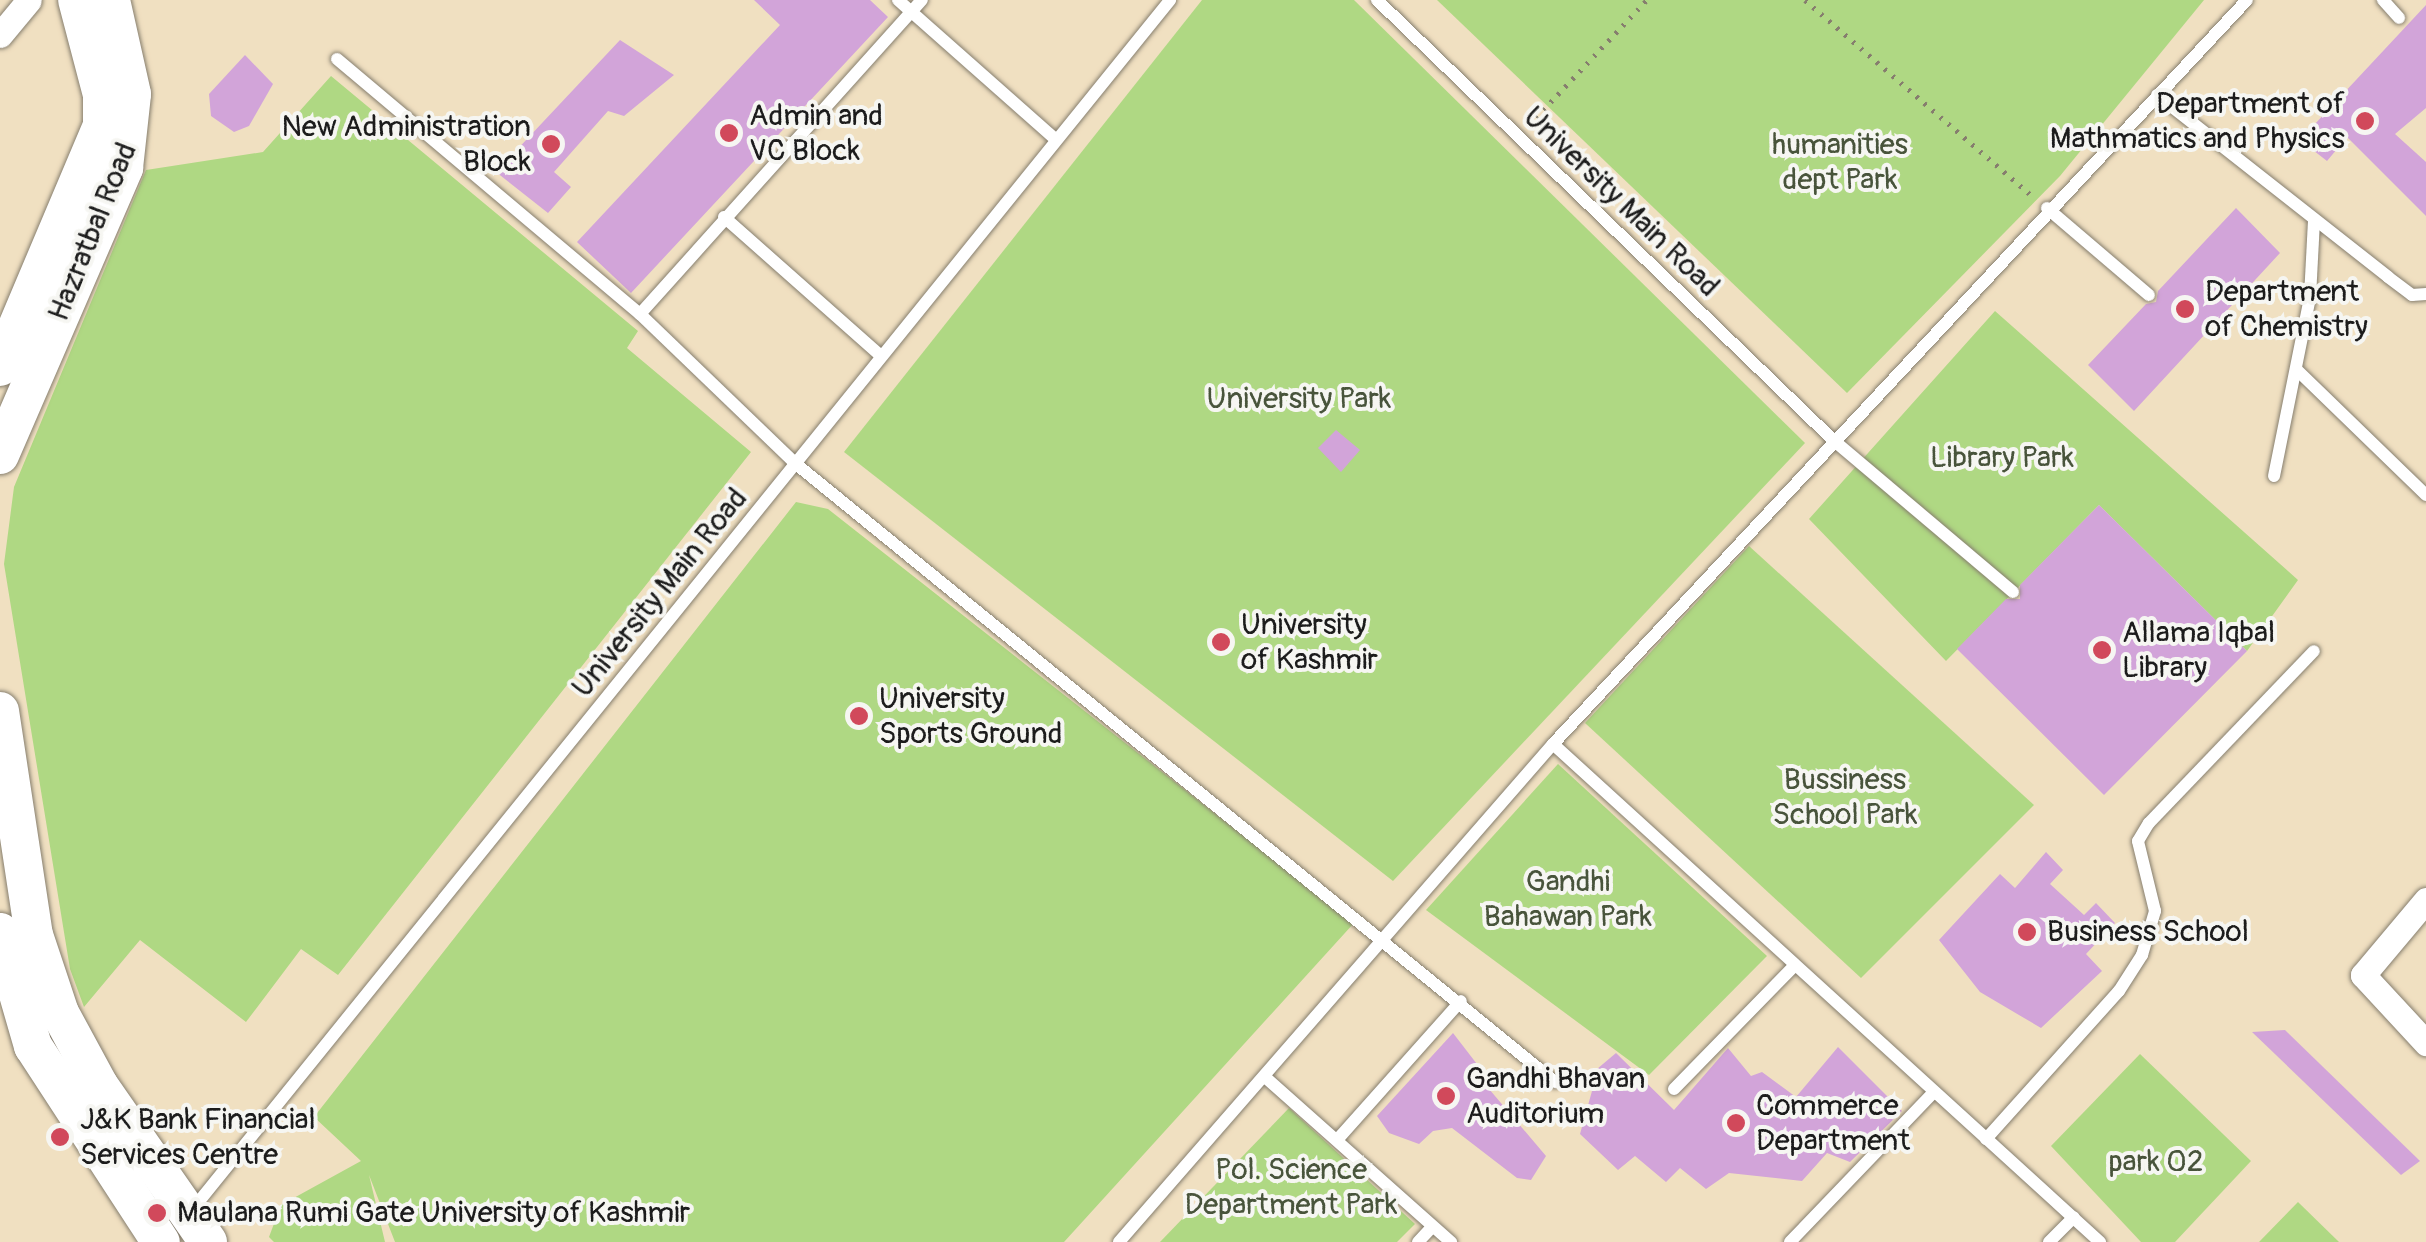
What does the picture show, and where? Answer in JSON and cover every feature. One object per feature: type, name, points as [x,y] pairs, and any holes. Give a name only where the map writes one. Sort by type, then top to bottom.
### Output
[{"type":"main road","name":"Hazratbal Road","points":[[0,367],[102,126],[102,95],[77,0]]},
{"type":"main road","name":"Hazratbal Road","points":[[0,455],[124,168],[132,94],[111,0]]},
{"type":"main road","points":[[0,711],[34,936],[60,1013],[175,1237]]},
{"type":"main road","points":[[0,932],[33,1046],[175,1237]]},
{"type":"street","points":[[0,35],[29,0]]},
{"type":"street","points":[[2426,900],[2362,975],[2426,1043]]},
{"type":"lane","points":[[898,0],[1056,140]]},
{"type":"lane","points":[[640,314],[922,0]]},
{"type":"lane","name":"University Main Road","points":[[175,1237],[1170,0]]},
{"type":"lane","name":"University Main Road","points":[[1377,0],[1832,439],[2013,592]]},
{"type":"lane","points":[[1120,1242],[1553,744],[2047,208],[2247,0]]},
{"type":"lane","points":[[2383,0],[2399,18]]},
{"type":"lane","points":[[337,58],[640,314],[796,464],[1383,936],[1555,1082]]},
{"type":"lane","points":[[2157,95],[2412,295],[2426,294]]},
{"type":"lane","points":[[2047,208],[2149,294]]},
{"type":"lane","points":[[724,217],[881,356]]},
{"type":"lane","points":[[2274,476],[2310,297],[2314,221]]},
{"type":"lane","points":[[2296,369],[2426,495]]},
{"type":"lane","points":[[1986,1139],[2119,991],[2142,955],[2155,911],[2138,841],[2149,823],[2314,651]]},
{"type":"lane","points":[[1553,744],[2100,1242]]},
{"type":"lane","points":[[1674,1090],[1795,965]]},
{"type":"lane","points":[[1337,1140],[1461,1001]]},
{"type":"lane","points":[[1264,1077],[1430,1229],[1451,1242]]},
{"type":"lane","points":[[1790,1242],[1933,1092]]},
{"type":"lane","points":[[2049,1242],[2074,1217]]},
{"type":"lane","points":[[1418,1242],[1430,1229]]},
{"type":"path","points":[[1517,138],[1647,0]]},
{"type":"path","points":[[1805,0],[2047,208]]},
{"type":"green space","name":"University Park","points":[[1202,0],[1354,0],[1805,443],[1393,881],[844,452]]},
{"type":"green space","name":"humanities dept Park","points":[[1437,0],[2204,0],[2060,176],[1847,393]]},
{"type":"green space","points":[[331,76],[638,331],[627,348],[751,452],[338,975],[301,949],[246,1022],[140,940],[84,1007],[70,969],[4,564],[14,487],[146,170],[263,152]]},
{"type":"green space","name":"Library Park","points":[[1995,311],[2298,580],[2247,651],[2099,505],[1946,661],[1809,519]]},
{"type":"green space","name":"University Sports Ground","points":[[796,502],[828,509],[1354,923],[1064,1242],[395,1242],[369,1175],[385,1242],[274,1242],[269,1237],[281,1205],[361,1161],[314,1117]]},
{"type":"green space","name":"Bussiness School Park","points":[[1749,546],[2034,805],[1861,978],[1585,723]]},
{"type":"green space","name":"Gandhi Bahawan Park","points":[[1558,764],[1767,956],[1649,1075],[1426,910]]},
{"type":"green space","name":"park 02","points":[[2140,1054],[2251,1161],[2175,1242],[2141,1242],[2051,1146]]},
{"type":"green space","name":"Pol. Science Department Park","points":[[1289,1108],[1415,1224],[1397,1242],[1160,1242]]},
{"type":"green space","points":[[2298,1202],[2339,1242],[2259,1242]]},
{"type":"building","name":"Admin and VC Block","points":[[754,0],[870,0],[888,17],[631,293],[577,242],[780,25]]},
{"type":"building","name":"Department of Mathmatics and Physics","points":[[2426,5],[2426,108],[2395,134],[2426,162],[2426,216],[2347,137],[2327,161],[2300,140]]},
{"type":"building","name":"New Administration Block","points":[[620,40],[674,75],[624,116],[608,111],[554,172],[571,187],[548,213],[496,172]]},
{"type":"building","points":[[245,55],[273,84],[249,126],[234,132],[211,116],[209,94]]},
{"type":"building","name":"Department of Chemistry","points":[[2236,208],[2280,253],[2134,411],[2088,365],[2146,304],[2156,302],[2158,291]]},
{"type":"building","points":[[1336,430],[1360,450],[1341,472],[1318,448]]},
{"type":"building","name":"Allama Iqbal Library","points":[[2099,505],[2247,651],[2104,795],[1957,649],[2006,599],[2020,599],[2020,585]]},
{"type":"building","name":"Business School","points":[[2046,852],[2063,870],[2050,884],[2084,915],[2096,903],[2115,923],[2086,954],[2102,971],[2041,1028],[1980,992],[1939,940],[2000,874],[2015,888]]},
{"type":"building","points":[[2285,1030],[2420,1161],[2401,1175],[2252,1032]]},
{"type":"building","name":"Gandhi Bhavan Auditorium","points":[[1453,1033],[1480,1068],[1478,1076],[1546,1156],[1531,1180],[1517,1178],[1452,1128],[1433,1131],[1419,1144],[1389,1133],[1377,1116]]},
{"type":"building","name":"Commerce Department","points":[[1838,1047],[1902,1111],[1850,1162],[1827,1153],[1802,1181],[1729,1173],[1706,1189],[1680,1168],[1666,1182],[1635,1156],[1618,1170],[1580,1134],[1592,1091],[1584,1080],[1616,1053],[1674,1110],[1728,1048],[1751,1076],[1762,1072],[1796,1097]]},
{"type":"place","name":"Department of Mathmatics and Physics","points":[[2365,121]]},
{"type":"place","name":"Admin and VC Block","points":[[729,133]]},
{"type":"place","name":"New Administration Block","points":[[551,144]]},
{"type":"place","name":"Department of Chemistry","points":[[2185,309]]},
{"type":"place","name":"University of Kashmir","points":[[1221,642]]},
{"type":"place","name":"Allama Iqbal Library","points":[[2102,650]]},
{"type":"place","name":"University Sports Ground","points":[[859,716]]},
{"type":"place","name":"Business School","points":[[2027,932]]},
{"type":"place","name":"Gandhi Bhavan Auditorium","points":[[1446,1096]]},
{"type":"place","name":"Commerce Department","points":[[1736,1123]]},
{"type":"place","name":"J&K Bank Financial Services Centre","points":[[60,1137]]},
{"type":"place","name":"Maulana Rumi Gate University of Kashmir","points":[[157,1213]]}]
